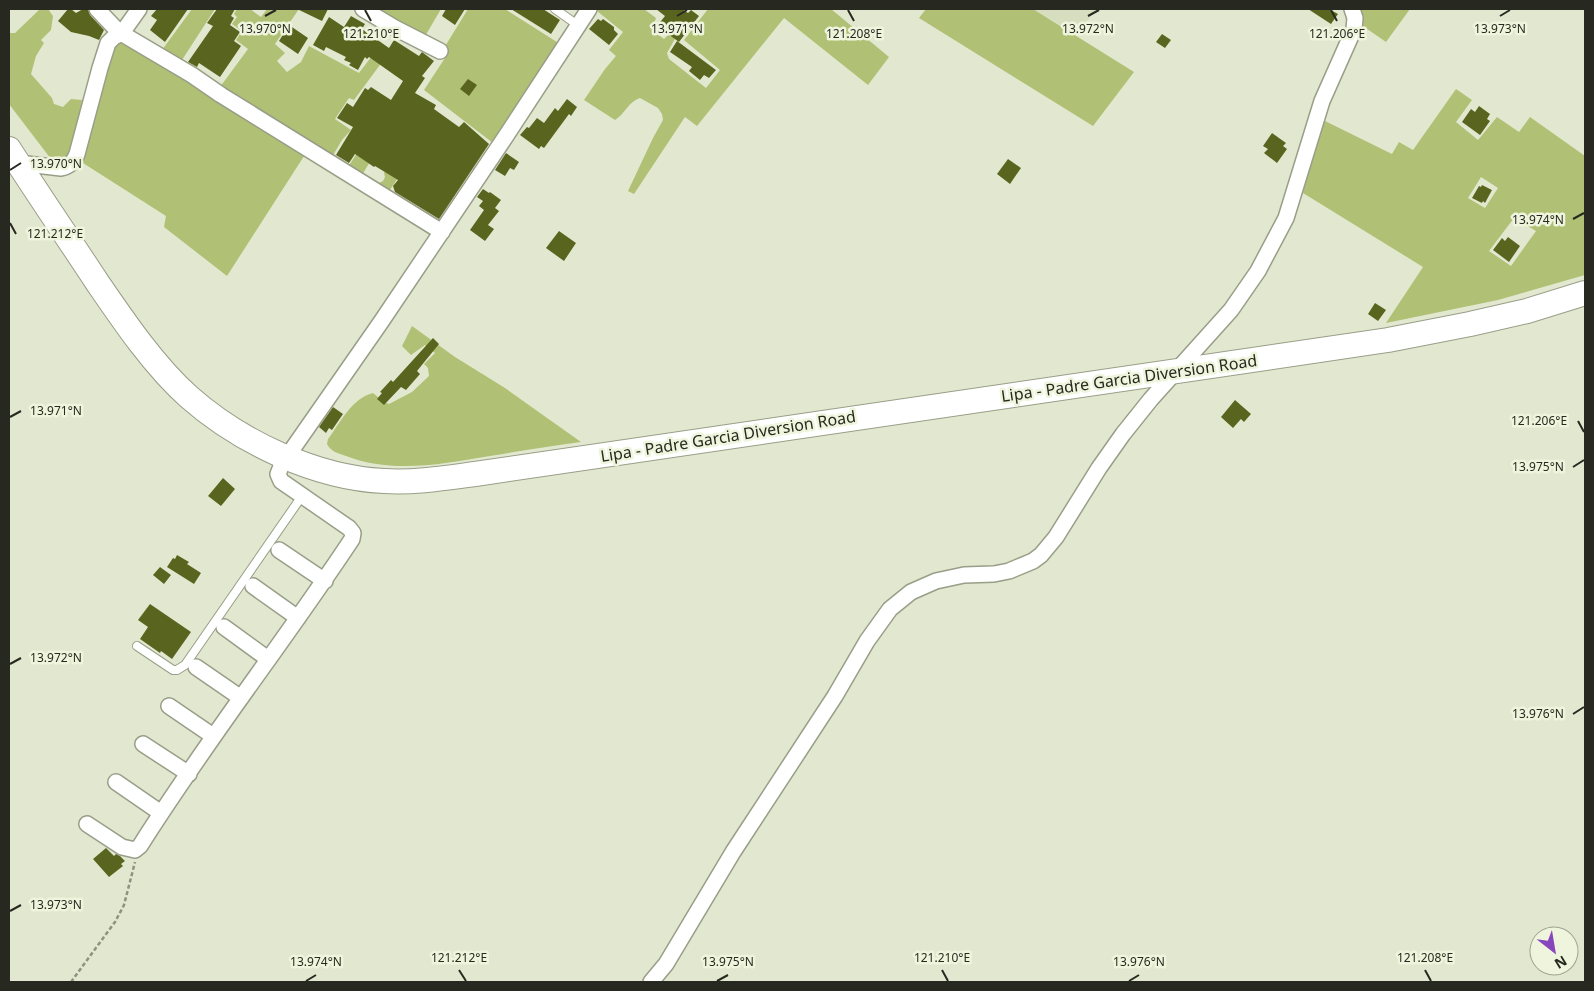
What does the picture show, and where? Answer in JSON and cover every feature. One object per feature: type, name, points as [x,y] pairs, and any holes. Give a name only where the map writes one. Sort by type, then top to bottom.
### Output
[{"type":"main road","name":"Lipa - Padre Garcia Diversion Road","points":[[12,158],[136,336],[188,396],[213,416],[239,433],[286,457],[334,474],[361,479],[385,481],[432,479],[1388,340],[1527,311],[1585,293]]},
{"type":"street","points":[[97,9],[122,33],[442,232]]},
{"type":"street","points":[[12,158],[61,168],[67,167],[72,163],[78,154],[108,44],[114,37],[122,33],[139,9]]},
{"type":"street","points":[[363,9],[440,52]]},
{"type":"street","points":[[87,824],[122,846],[132,850],[138,849],[352,538],[353,533],[349,528],[282,483],[278,477],[279,470],[286,457],[442,232],[589,9]]},
{"type":"street","points":[[652,982],[666,964],[729,860],[835,696],[867,641],[890,609],[911,592],[936,581],[964,575],[994,574],[1009,571],[1042,555],[1056,537],[1099,468],[1123,434],[1175,372],[1231,310],[1258,271],[1286,218],[1322,101],[1354,28],[1355,18],[1352,9]]},
{"type":"street","points":[[279,550],[324,581]]},
{"type":"street","points":[[253,586],[298,618]]},
{"type":"street","points":[[224,627],[268,659]]},
{"type":"street","points":[[196,667],[241,698]]},
{"type":"street","points":[[169,706],[214,736]]},
{"type":"street","points":[[143,744],[189,774]]},
{"type":"street","points":[[116,782],[161,813]]},
{"type":"lane","points":[[554,9],[579,26]]},
{"type":"lane","points":[[136,646],[173,670],[185,665],[302,496]]},
{"type":"path","points":[[71,982],[115,922],[124,905],[138,849]]},
{"type":"shaded area","points":[[1033,9],[1096,9],[1077,35]]},
{"type":"green space","points":[[40,9],[48,9],[53,16],[51,30],[41,40],[44,43],[36,56],[31,74],[52,98],[54,104],[63,107],[71,99],[82,100],[74,144],[69,156],[62,161],[54,163],[9,104],[9,33],[15,33]]},
{"type":"green space","points":[[192,9],[215,9],[182,60],[162,50]]},
{"type":"green space","points":[[237,9],[250,9],[261,17],[267,9],[299,9],[275,44],[285,53],[277,61],[287,72],[301,62],[309,46],[359,73],[378,48],[388,54],[354,100],[349,98],[335,119],[351,130],[342,140],[332,157],[220,87],[248,49],[236,40],[242,31],[232,24],[237,17],[234,14]]},
{"type":"green space","points":[[371,9],[441,9],[424,38]]},
{"type":"green space","points":[[468,9],[505,9],[560,44],[493,143],[424,90],[445,58],[442,56],[444,48]]},
{"type":"green space","points":[[599,9],[644,9],[656,18],[652,30],[664,39],[670,33],[676,37],[667,53],[669,59],[706,88],[720,70],[684,40],[708,9],[831,9],[889,57],[868,85],[784,18],[697,126],[685,117],[634,194],[628,191],[663,120],[662,114],[658,108],[640,98],[632,102],[615,120],[584,100],[616,56],[609,50],[623,32],[597,11]]},
{"type":"green space","points":[[926,9],[1033,9],[1134,72],[1093,126],[919,18]]},
{"type":"green space","points":[[1358,9],[1410,9],[1386,42],[1360,24]]},
{"type":"green space","points":[[122,41],[306,153],[227,276],[164,227],[166,216],[83,163],[112,46]]},
{"type":"green space","points":[[1456,89],[1472,100],[1456,122],[1478,140],[1497,117],[1519,132],[1530,117],[1585,156],[1585,275],[1498,300],[1386,323],[1423,267],[1303,193],[1323,120],[1392,154],[1399,142],[1413,150]],"holes":[[[1481,177],[1498,188],[1485,208],[1468,198]],[[1514,218],[1536,231],[1511,266],[1489,251]]]},
{"type":"green space","points":[[361,147],[374,155],[362,175],[348,167]]},
{"type":"green space","points":[[389,165],[401,173],[388,193],[374,181],[379,183],[383,181],[384,173]]},
{"type":"green space","points":[[412,326],[455,357],[505,388],[581,442],[417,466],[381,465],[333,451],[327,444],[328,439],[347,412],[359,400],[373,393],[389,404],[412,392],[429,376],[428,368],[424,364],[435,353],[425,345],[411,355],[402,346]]},
{"type":"building","points":[[68,9],[76,13],[83,9],[88,9],[90,15],[104,30],[99,40],[71,32],[58,21]]},
{"type":"building","points":[[157,9],[188,9],[165,42],[150,30],[157,20],[151,16]]},
{"type":"building","points":[[217,9],[235,9],[231,16],[234,18],[230,25],[240,32],[234,41],[241,46],[220,77],[199,63],[197,67],[188,62],[213,26],[207,23]]},
{"type":"building","points":[[297,9],[328,9],[322,21]]},
{"type":"building","points":[[446,9],[465,9],[455,25],[442,16]]},
{"type":"building","points":[[511,9],[543,9],[560,20],[551,34]]},
{"type":"building","points":[[656,9],[682,9],[688,13],[691,10],[699,16],[679,42],[657,26],[665,16]]},
{"type":"building","points":[[1308,9],[1329,9],[1338,14],[1331,24]]},
{"type":"building","points":[[351,16],[365,24],[362,29],[389,48],[394,40],[419,56],[422,52],[434,61],[422,76],[425,78],[415,93],[436,105],[434,109],[459,127],[464,122],[489,144],[439,219],[395,192],[393,186],[398,180],[355,154],[349,163],[336,155],[353,127],[337,118],[347,103],[353,107],[365,88],[368,90],[371,87],[391,100],[403,81],[369,57],[367,59],[365,57],[358,70],[349,65],[351,63],[344,60],[346,57],[326,47],[324,51],[313,45],[329,17],[344,27]]},
{"type":"building","points":[[598,19],[601,21],[603,19],[614,27],[618,34],[609,45],[589,29]]},
{"type":"building","points":[[289,25],[308,38],[298,54],[279,41]]},
{"type":"building","points":[[1162,34],[1171,40],[1165,48],[1156,42]]},
{"type":"building","points":[[677,41],[716,70],[709,78],[704,75],[700,80],[689,71],[692,67],[670,52]]},
{"type":"building","points":[[468,79],[477,85],[469,96],[460,89]]},
{"type":"building","points":[[567,99],[577,107],[571,116],[569,114],[544,148],[541,146],[539,149],[520,135],[537,118],[544,123],[555,108],[558,111]]},
{"type":"building","points":[[1479,106],[1490,114],[1487,119],[1490,121],[1480,135],[1462,122],[1471,109],[1475,112]]},
{"type":"building","points":[[1272,133],[1286,143],[1283,146],[1287,149],[1277,163],[1264,153],[1268,149],[1263,146]]},
{"type":"building","points":[[506,153],[519,162],[514,170],[510,168],[505,176],[495,170]]},
{"type":"building","points":[[1008,159],[1021,168],[1010,184],[997,174]]},
{"type":"building","points":[[1482,185],[1492,190],[1485,203],[1472,198],[1479,186],[1481,187]]},
{"type":"building","points":[[483,189],[501,200],[495,208],[499,211],[488,225],[494,229],[485,241],[470,230],[484,210],[479,206],[483,201],[477,197]]},
{"type":"building","points":[[559,231],[576,243],[564,261],[546,248]]},
{"type":"building","points":[[1508,237],[1520,246],[1509,262],[1493,250],[1502,238],[1505,241]]},
{"type":"building","points":[[1375,303],[1386,310],[1378,321],[1368,314]]},
{"type":"building","points":[[433,338],[439,344],[417,371],[420,374],[406,390],[401,387],[384,405],[377,399],[382,393],[380,392],[391,380],[393,382]]},
{"type":"building","points":[[1235,400],[1251,414],[1244,422],[1241,419],[1233,428],[1221,417]]},
{"type":"building","points":[[333,407],[343,414],[332,430],[329,428],[326,433],[319,427]]},
{"type":"building","points":[[223,478],[235,489],[221,506],[208,496]]},
{"type":"building","points":[[177,555],[189,562],[187,564],[201,573],[194,584],[167,567]]},
{"type":"building","points":[[160,567],[171,575],[164,584],[153,575]]},
{"type":"building","points":[[150,604],[191,632],[172,659],[140,639],[148,627],[138,620]]},
{"type":"building","points":[[106,848],[114,856],[116,854],[125,861],[121,864],[123,866],[109,877],[93,859]]}]
